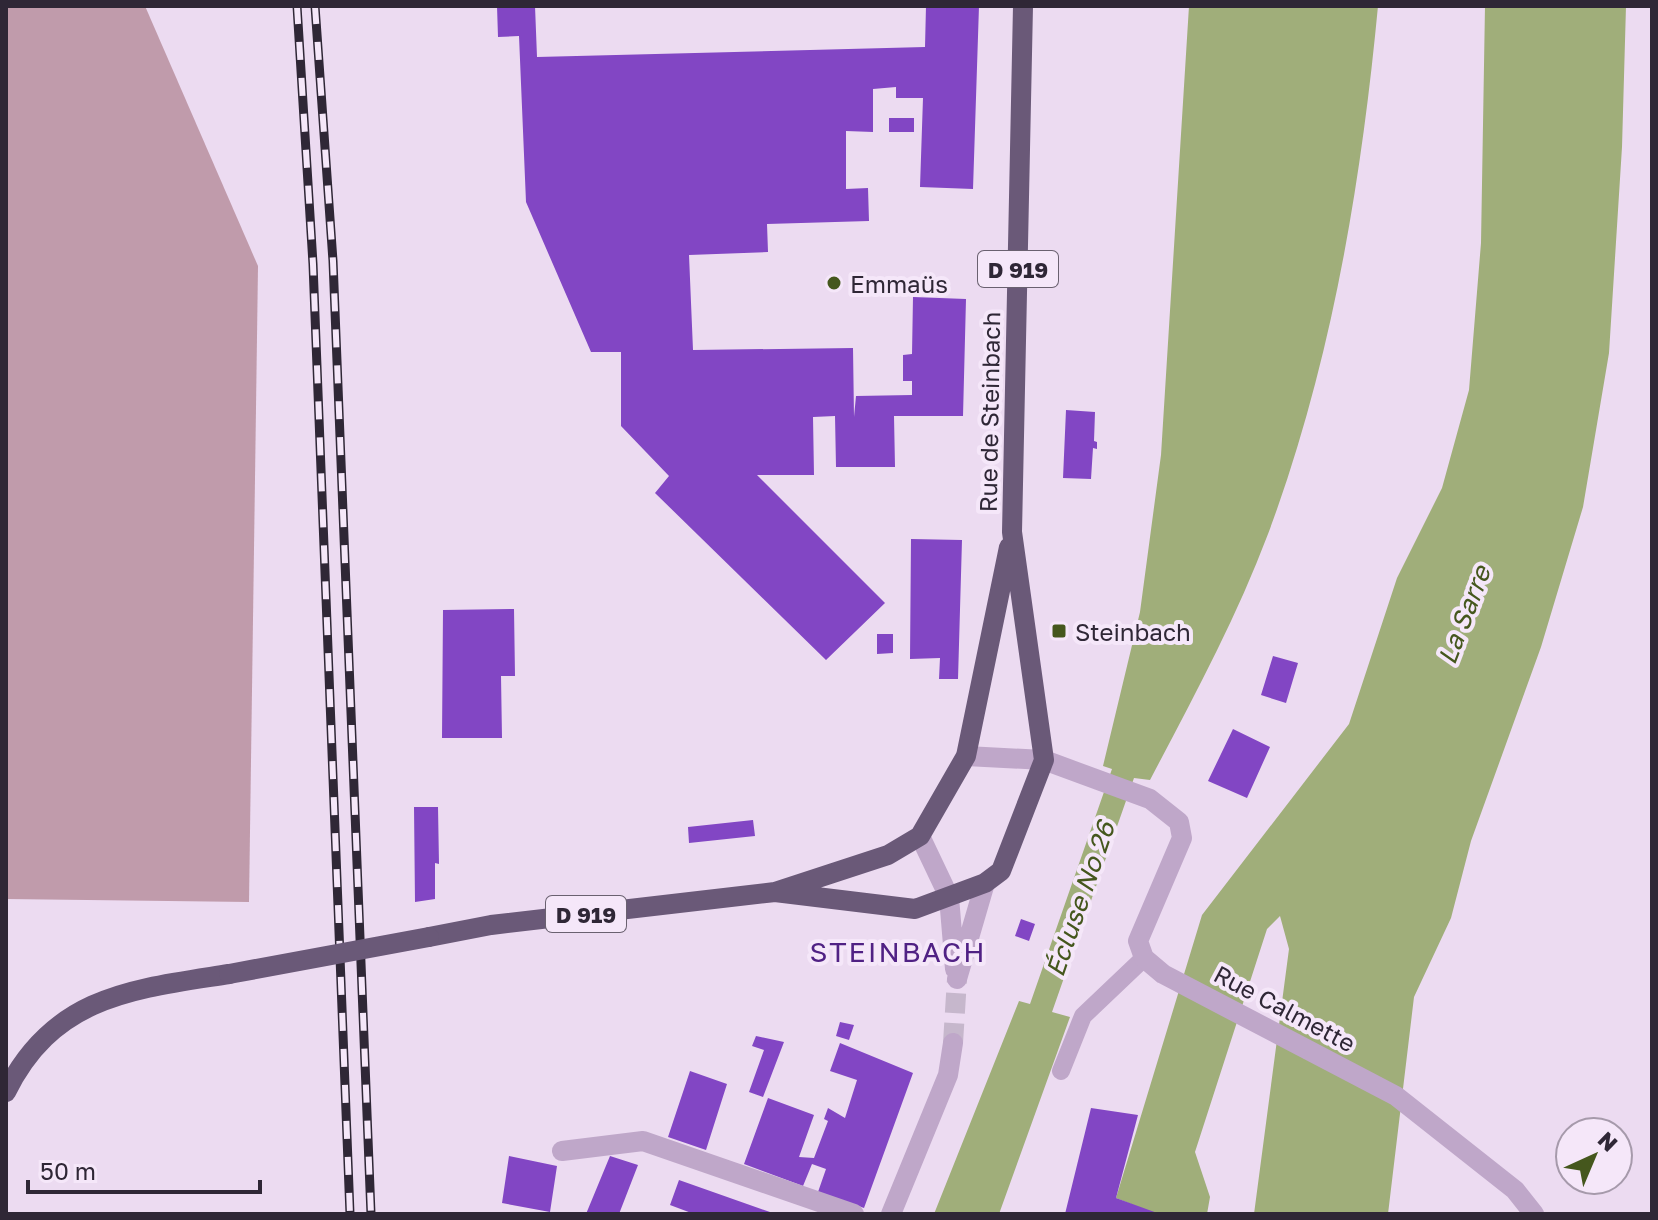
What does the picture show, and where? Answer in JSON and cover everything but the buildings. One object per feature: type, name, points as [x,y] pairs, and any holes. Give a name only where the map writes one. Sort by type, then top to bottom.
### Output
[{"type":"main road","name":"Rue de Steinbach","points":[[1012,532],[1023,6]]},
{"type":"main road","name":"D 919","points":[[966,756],[1012,532]]},
{"type":"main road","points":[[949,897],[985,883],[1001,871],[1044,760],[1012,532]]},
{"type":"main road","points":[[920,836],[966,756]]},
{"type":"main road","name":"D 919","points":[[8,1086],[44,1040],[99,999],[140,988],[491,925],[775,892],[888,855],[920,836]]},
{"type":"main road","name":"D 919","points":[[775,892],[915,909],[949,897]]},
{"type":"street","points":[[966,756],[1044,760],[1155,802],[1179,822],[1182,838],[1138,941],[1144,958]]},
{"type":"street","points":[[920,836],[949,897],[957,979],[985,883]]},
{"type":"street","name":"Rue Calmette","points":[[1144,958],[1163,974],[1396,1096],[1515,1190],[1534,1214]]},
{"type":"street","points":[[891,1214],[948,1075],[953,1043]]},
{"type":"street","points":[[562,1151],[643,1141],[854,1214]]},
{"type":"lane","points":[[1061,1071],[1083,1016],[1144,958]]},
{"type":"shaded area","points":[[6,6],[145,6],[258,266],[249,902],[6,899]]},
{"type":"water","name":"Écluse No 26","points":[[1189,6],[1378,6],[1362,140],[1340,274],[1309,405],[1290,470],[1255,566],[1213,659],[1150,780],[1134,778],[1052,1012],[1070,1017],[999,1214],[934,1214],[1019,1001],[1030,1004],[1112,769],[1103,766],[1140,612],[1161,455]]},
{"type":"water","name":"La Sarre","points":[[1485,6],[1626,6],[1622,147],[1609,353],[1583,507],[1541,647],[1471,841],[1451,918],[1414,997],[1388,1214],[1254,1214],[1289,949],[1280,916],[1267,929],[1195,1152],[1210,1197],[1207,1214],[1156,1214],[1116,1198],[1202,915],[1349,724],[1397,578],[1442,488],[1469,390],[1481,243]]},
{"type":"tunnel","points":[[953,1043],[957,979]]},
{"type":"railway","points":[[297,6],[313,264],[350,1214]]},
{"type":"railway","points":[[315,6],[333,261],[371,1214]]},
{"type":"place","name":"Emmaüs","points":[[834,283]]},
{"type":"place","name":"Steinbach","points":[[1059,631]]},
{"type":"district","name":"STEINBACH","points":[[898,951]]}]
